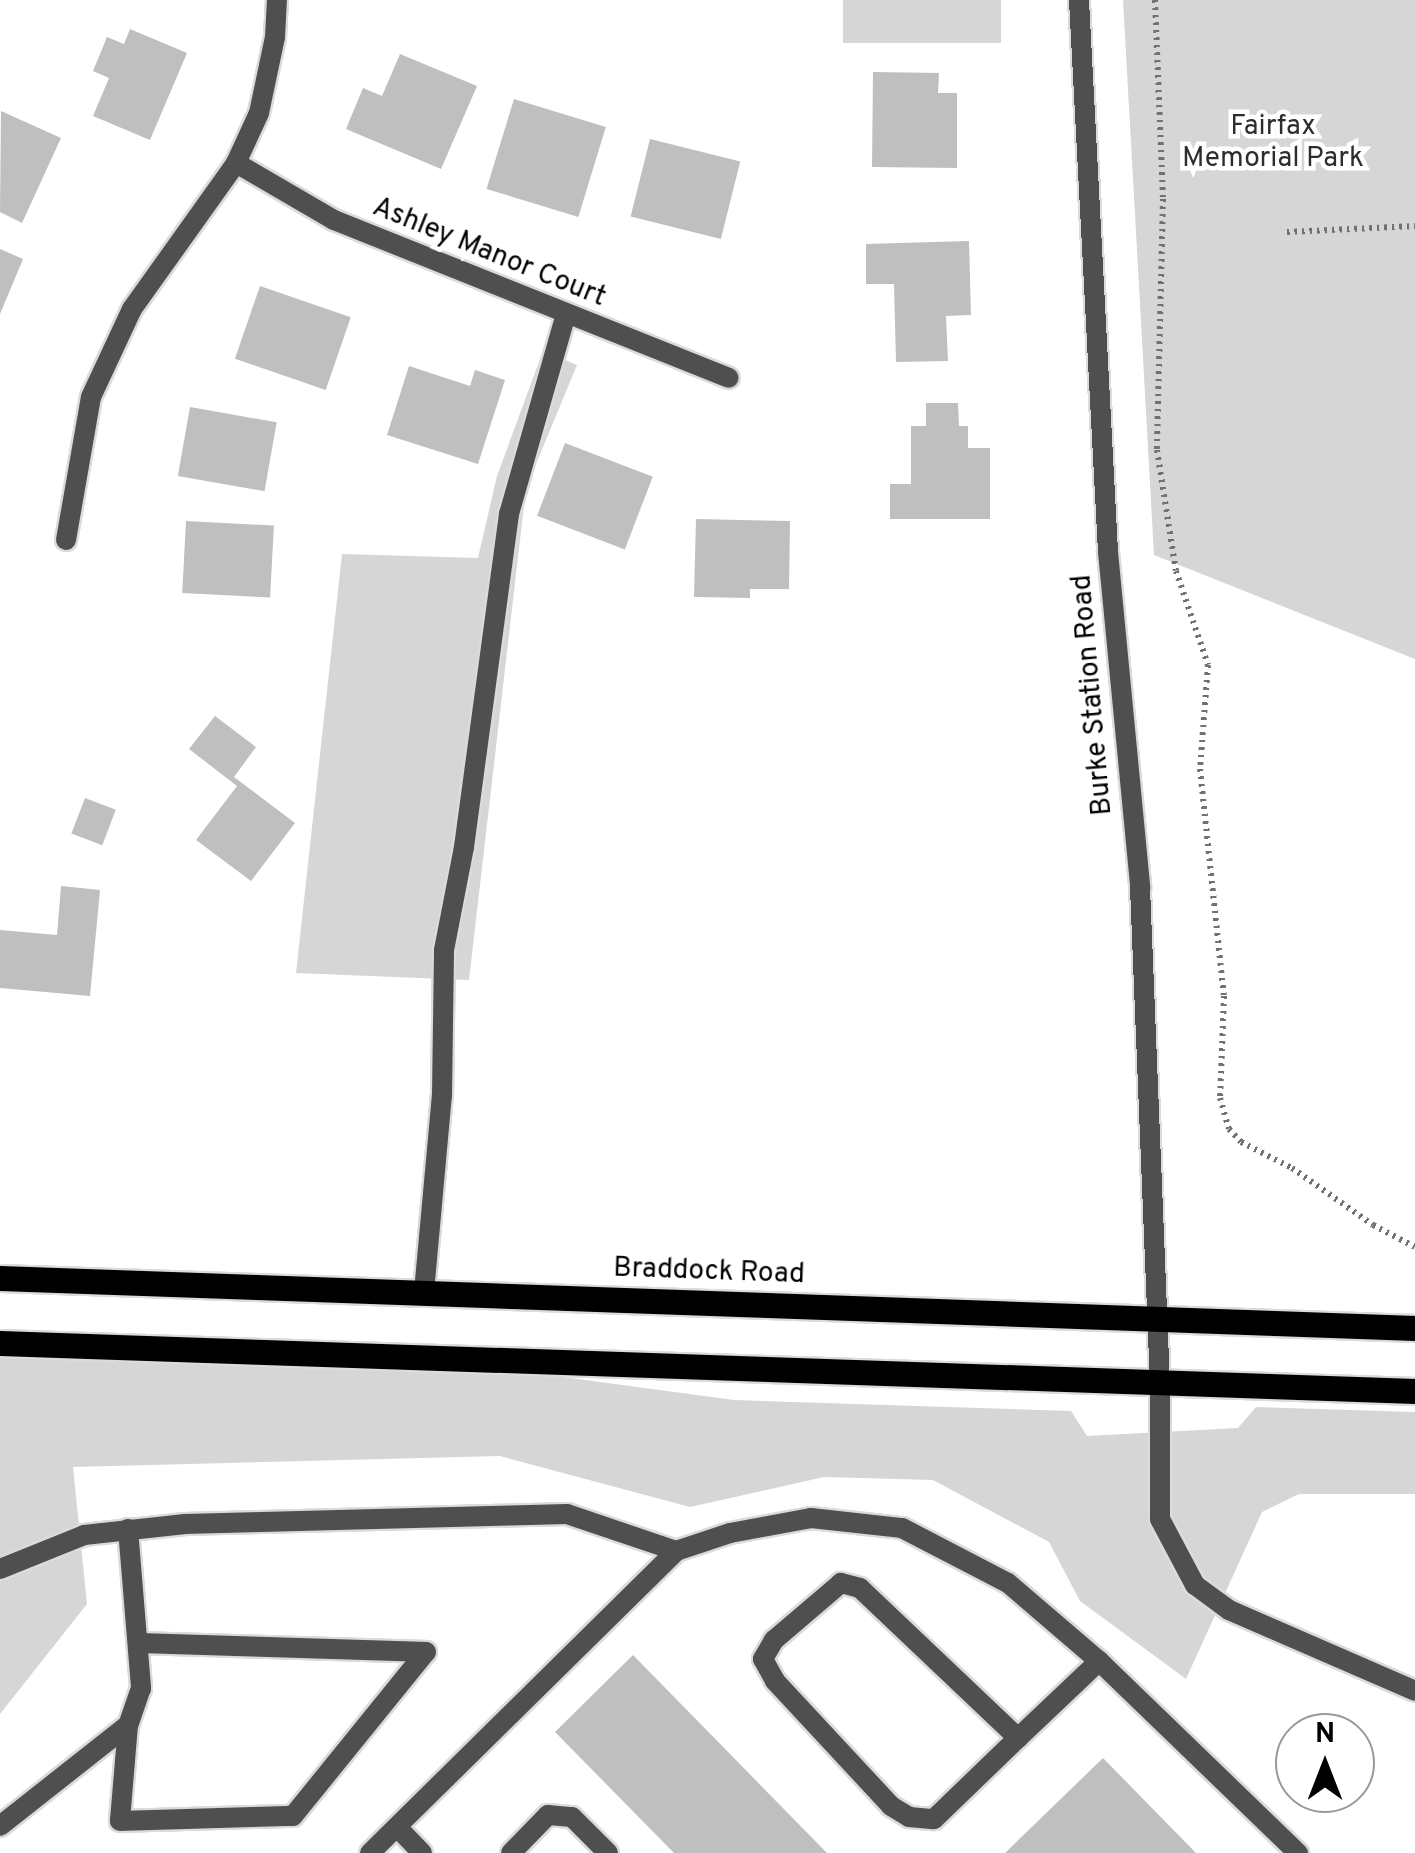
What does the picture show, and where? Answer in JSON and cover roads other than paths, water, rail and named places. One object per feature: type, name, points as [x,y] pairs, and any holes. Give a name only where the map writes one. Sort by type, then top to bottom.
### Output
[{"type":"main road","name":"Braddock Road","points":[[0,1278],[1415,1328]]},
{"type":"main road","points":[[0,1343],[1415,1391]]},
{"type":"street","points":[[66,540],[90,397],[132,309],[236,164],[259,113],[275,38],[278,0]]},
{"type":"street","name":"Burke Station Road","points":[[1080,0],[1109,571],[1140,887],[1160,1317],[1160,1519],[1196,1585],[1229,1610],[1415,1691]]},
{"type":"street","name":"Ashley Manor Court","points":[[236,164],[334,220],[729,378]]},
{"type":"street","points":[[424,1292],[442,1096],[444,950],[464,848],[509,514],[566,314]]},
{"type":"street","points":[[0,1569],[84,1535],[128,1529],[567,1514],[676,1552]]},
{"type":"street","points":[[370,1853],[676,1552],[730,1533],[811,1518],[902,1528],[1008,1584],[1099,1662],[1298,1853]]},
{"type":"street","points":[[128,1529],[142,1688],[128,1725],[120,1820],[294,1816],[426,1652],[141,1643]]},
{"type":"street","points":[[1018,1738],[860,1588],[840,1584],[774,1640],[763,1659],[775,1681],[891,1806],[909,1817],[934,1819],[1099,1662]]},
{"type":"street","points":[[0,1826],[128,1725]]},
{"type":"street","points":[[510,1853],[548,1815],[572,1817],[608,1853]]},
{"type":"street","points":[[397,1827],[422,1853]]},
{"type":"park label","name":"Fairfax Memorial Park","points":[[1273,143]]}]
